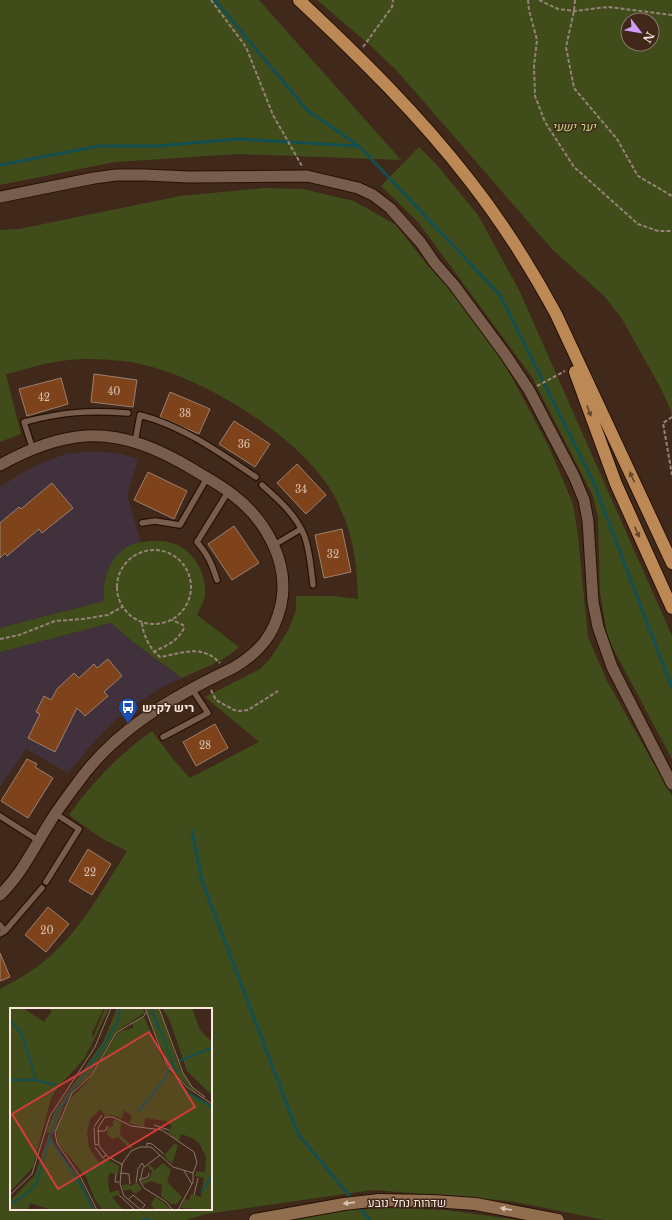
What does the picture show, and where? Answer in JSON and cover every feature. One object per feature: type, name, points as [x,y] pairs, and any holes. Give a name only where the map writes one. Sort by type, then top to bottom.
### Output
[{"type":"highway","points":[[300,0],[357,55],[429,132],[470,181],[539,284],[556,314],[672,563]]},
{"type":"highway","points":[[539,284],[553,315],[616,484],[672,608]]},
{"type":"main road","name":"שדרות נחל נובע","points":[[255,1220],[344,1204],[379,1200],[476,1204],[558,1220]]},
{"type":"street","points":[[0,197],[116,175],[196,177],[307,176],[358,188],[373,195],[390,208],[421,243],[434,262],[484,324],[529,390],[574,476],[584,500],[588,520],[593,602],[603,645],[612,667],[672,784]]},
{"type":"street","points":[[0,465],[33,450],[56,442],[86,436],[135,442],[160,451],[208,478],[228,492],[245,506],[257,519],[274,545],[280,561],[283,594],[277,622],[271,634],[257,652],[228,671],[192,689],[138,721],[89,768],[77,783],[38,841],[28,861],[16,878],[0,895]]},
{"type":"lane","points":[[33,450],[24,422],[56,414],[79,411],[128,413]]},
{"type":"lane","points":[[135,442],[140,415],[170,426],[202,442],[256,477]]},
{"type":"lane","points":[[142,523],[155,520],[180,525],[208,478]]},
{"type":"lane","points":[[262,484],[286,507],[305,536],[313,585]]},
{"type":"lane","points":[[217,580],[207,554],[197,542],[228,492]]},
{"type":"lane","points":[[274,545],[301,529]]},
{"type":"lane","points":[[163,737],[208,714],[192,689]]},
{"type":"lane","points":[[46,882],[78,829],[56,814]]},
{"type":"lane","points":[[0,816],[38,841]]},
{"type":"lane","points":[[0,925],[3,933],[42,888]]},
{"type":"path","points":[[211,0],[246,47],[272,115],[307,176]]},
{"type":"path","points":[[357,55],[392,7],[393,0]]},
{"type":"path","points":[[528,0],[529,10],[537,40],[534,66],[535,96],[545,122],[574,166],[582,175],[638,224],[658,231],[672,231]]},
{"type":"path","points":[[539,0],[558,9],[574,11],[608,7],[672,15]]},
{"type":"path","points":[[575,0],[566,47],[574,88],[617,139],[638,176],[672,196]]},
{"type":"path","points":[[529,390],[573,367]]},
{"type":"path","points":[[672,417],[663,422],[672,475]]},
{"type":"path","points":[[154,550],[163,551],[172,554],[186,566],[192,583],[192,593],[187,606],[172,620],[151,625],[142,623],[133,618],[122,606],[118,595],[117,586],[119,576],[123,567],[136,554],[154,550]]},
{"type":"path","points":[[0,639],[19,635],[55,621],[108,615],[122,606]]},
{"type":"path","points":[[154,652],[168,645],[183,632],[183,625],[172,620]]},
{"type":"path","points":[[142,623],[142,631],[154,652],[160,657],[186,651],[201,651],[215,657],[228,671]]},
{"type":"path","points":[[206,682],[216,700],[234,710],[248,710],[278,691]]},
{"type":"shaded area","points":[[81,452],[122,454],[138,459],[127,495],[141,542],[130,545],[114,560],[108,570],[103,593],[104,601],[0,628],[0,487],[27,470],[42,463],[65,454]]},
{"type":"shaded area","points":[[111,623],[133,642],[182,678],[159,689],[115,720],[68,773],[26,749],[0,787],[0,652]]},
{"type":"green space","points":[[0,0],[259,0],[401,160],[238,154],[115,162],[0,185]]},
{"type":"green space","name":"יער ישעי","points":[[317,0],[672,0],[672,419],[670,408],[660,387],[621,317],[604,296],[552,249],[397,71],[372,47]]},
{"type":"green space","points":[[419,147],[436,164],[478,215],[520,292],[672,636],[672,759],[608,639],[600,593],[598,517],[593,496],[532,377],[418,222],[381,186]]},
{"type":"green space","points":[[264,188],[303,189],[354,201],[396,225],[425,262],[456,294],[508,370],[549,447],[573,504],[578,536],[588,637],[606,679],[672,796],[672,1220],[604,1220],[510,1201],[373,1190],[206,1214],[186,1220],[0,1220],[0,989],[22,977],[42,963],[67,939],[89,911],[127,851],[101,838],[69,815],[87,791],[107,769],[152,731],[172,758],[190,778],[259,742],[205,697],[260,669],[270,659],[289,629],[296,610],[296,596],[334,596],[358,599],[355,557],[349,531],[339,505],[332,492],[315,469],[294,447],[268,426],[209,390],[178,376],[149,366],[122,361],[92,359],[77,359],[55,362],[6,374],[21,434],[0,442],[0,230],[19,229],[180,196]]},
{"type":"green space","points":[[152,541],[174,544],[189,553],[194,559],[202,572],[205,587],[204,600],[197,615],[239,647],[233,652],[219,661],[182,678],[133,642],[111,623],[0,652],[0,628],[104,601],[104,585],[106,576],[113,561],[124,549],[133,544]]},
{"type":"green space","points":[[387,1208],[446,1210],[520,1220],[288,1220],[349,1210]]},
{"type":"building","points":[[94,374],[137,380],[133,407],[91,402]]},
{"type":"building","points":[[61,378],[68,404],[27,416],[19,389]]},
{"type":"building","points":[[170,392],[210,409],[199,434],[160,417]]},
{"type":"building","points":[[234,421],[270,444],[255,467],[219,444]]},
{"type":"building","points":[[297,464],[326,495],[306,514],[277,483]]},
{"type":"building","points":[[148,472],[187,491],[174,519],[134,500]]},
{"type":"building","points":[[52,483],[73,508],[42,533],[39,529],[7,556],[5,553],[0,558],[0,523],[19,507],[21,509]]},
{"type":"building","points":[[234,526],[259,563],[232,580],[208,544]]},
{"type":"building","points":[[342,529],[351,572],[324,578],[315,535]]},
{"type":"building","points":[[108,659],[122,676],[104,692],[108,696],[85,716],[77,708],[55,752],[28,738],[40,714],[36,712],[44,696],[51,700],[57,689],[74,673],[79,678],[94,664],[97,668]]},
{"type":"building","points":[[215,724],[228,748],[196,766],[183,742]]},
{"type":"building","points":[[27,759],[37,764],[35,767],[53,778],[28,818],[1,801]]},
{"type":"building","points":[[88,849],[111,864],[92,895],[69,881]]},
{"type":"building","points":[[48,907],[69,924],[46,952],[25,935]]},
{"type":"building","points":[[0,953],[10,977],[0,981]]},
{"type":"waterway","points":[[215,0],[307,110],[359,146],[500,295],[593,481],[672,688]]},
{"type":"waterway","points":[[0,165],[99,146],[158,146],[238,139],[358,146]]},
{"type":"waterway","points":[[192,831],[202,881],[298,1134],[353,1200]]},
{"type":"waterway","points":[[358,1206],[370,1220]]},
{"type":"waterway","points":[[142,1220],[148,1220]]},
{"type":"place","name":"ריש לקיש","points":[[128,724]]}]
